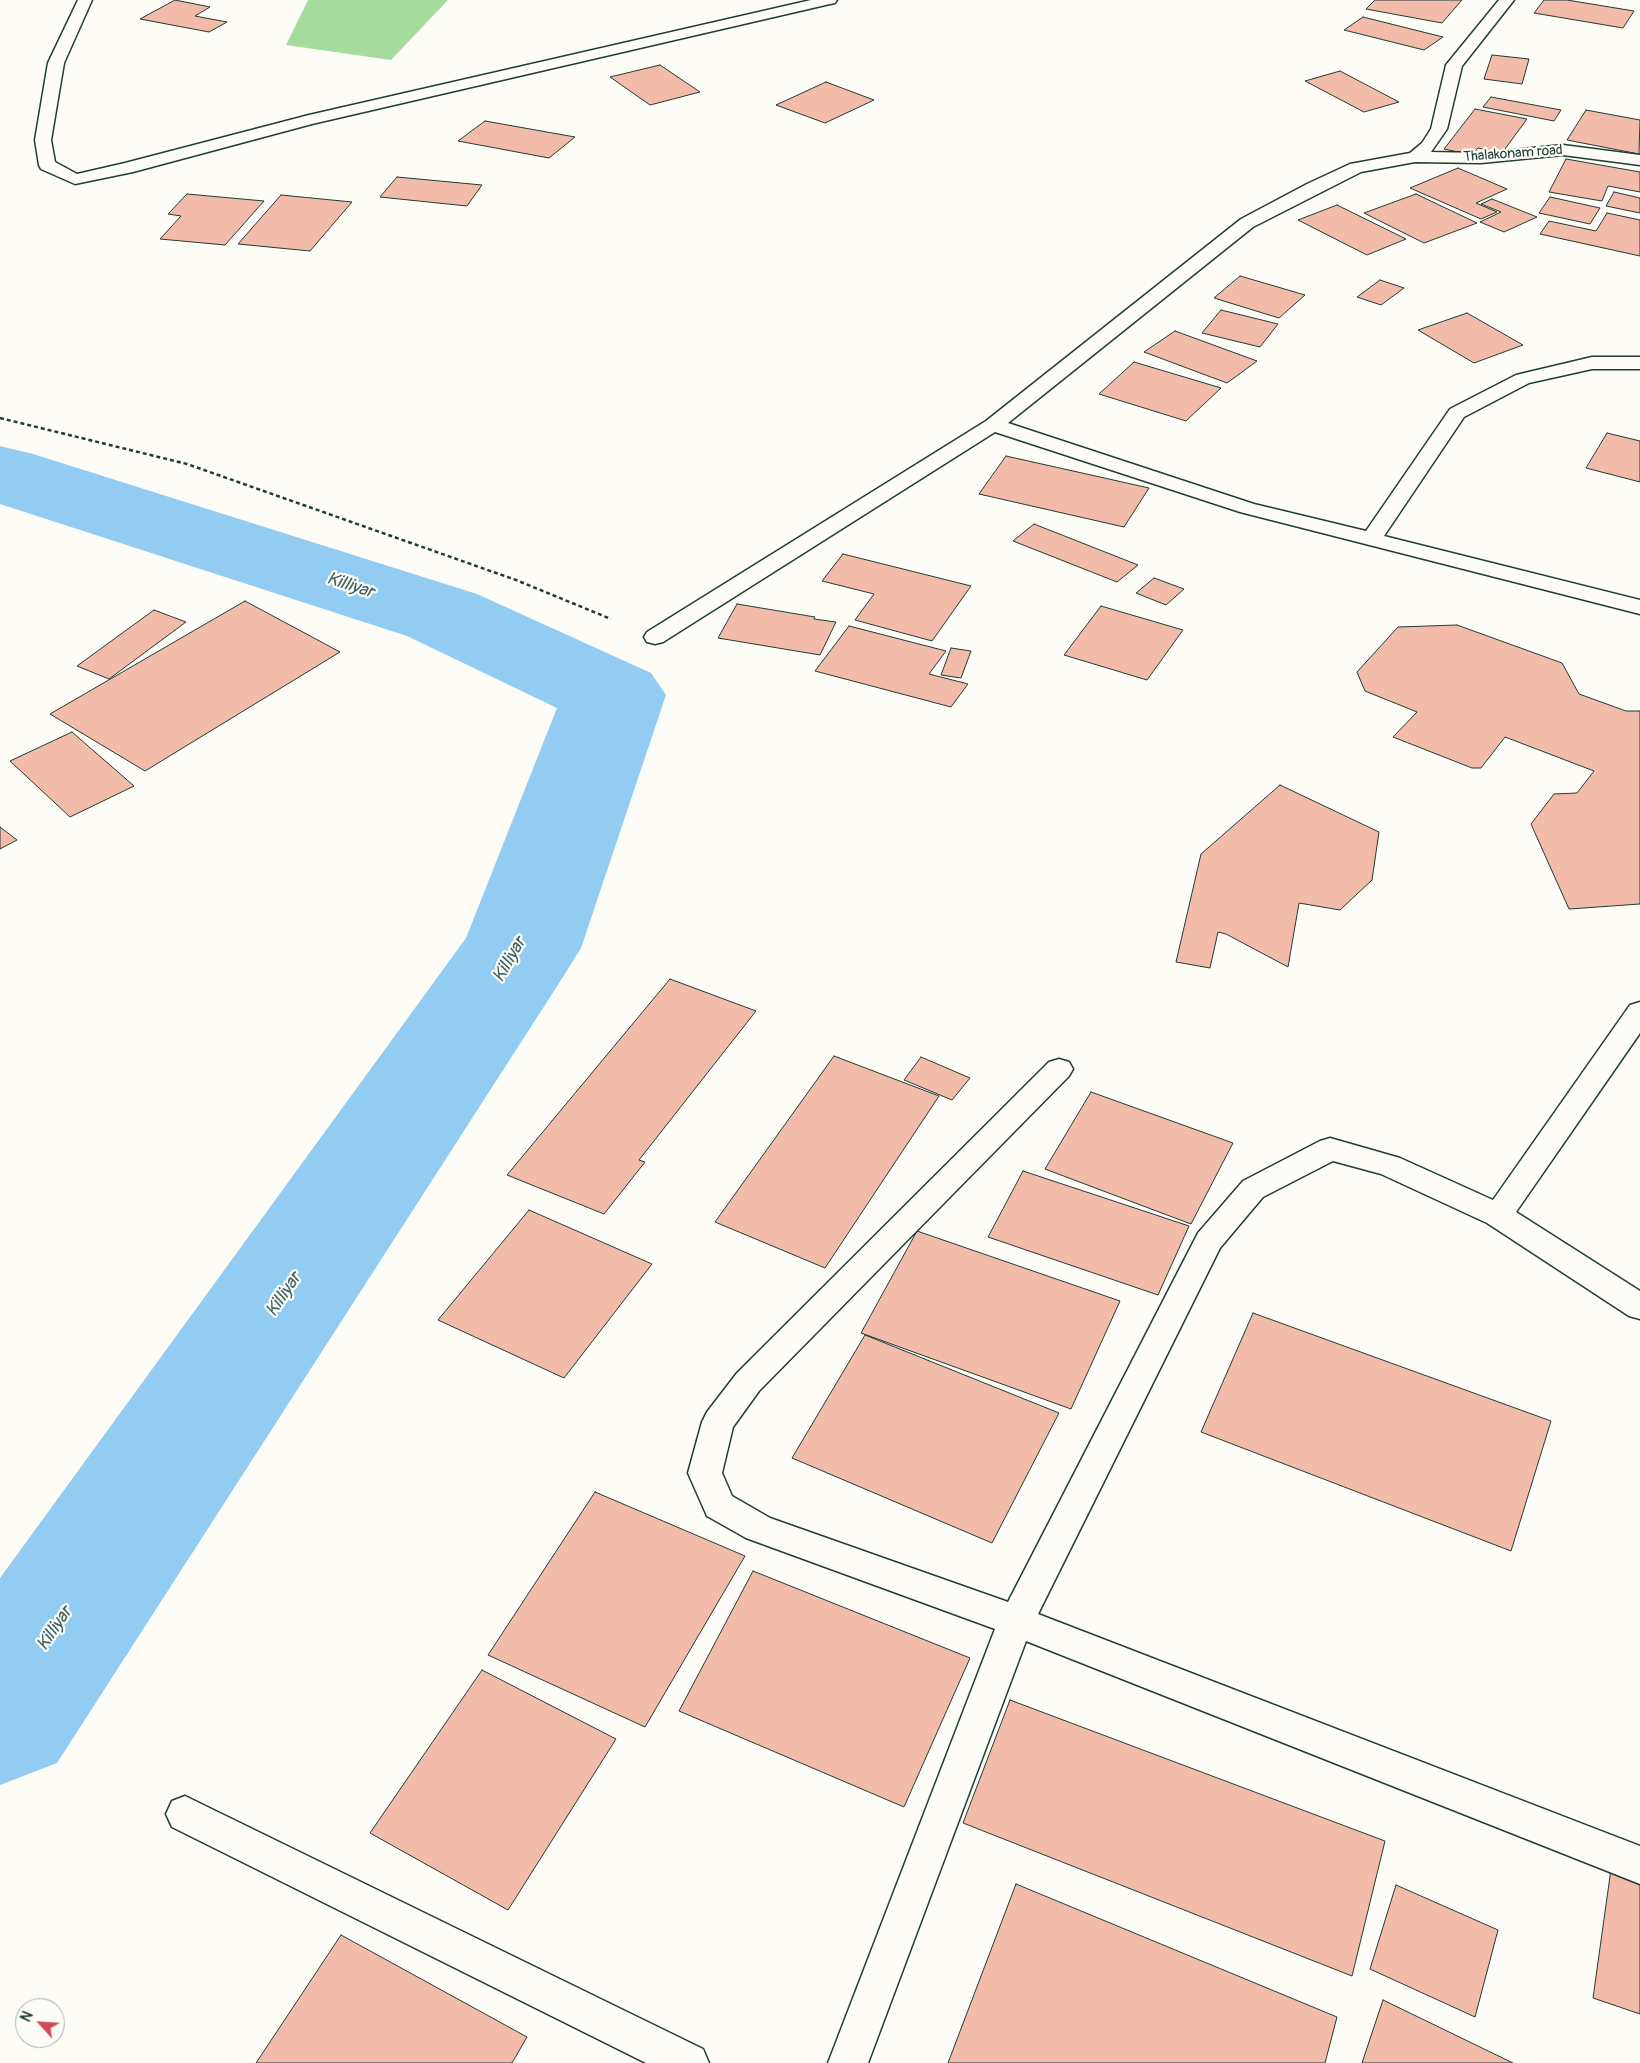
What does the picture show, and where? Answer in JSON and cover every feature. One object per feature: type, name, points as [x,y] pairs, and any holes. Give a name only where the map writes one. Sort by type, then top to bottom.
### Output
[{"type":"street","points":[[85,0],[56,64],[42,140],[47,164],[76,179],[126,168],[318,118],[830,0]]},
{"type":"street","points":[[1415,157],[1428,146],[1439,129],[1454,65],[1507,0]]},
{"type":"street","name":"Thalakonam road","points":[[655,637],[993,425],[1247,223],[1313,188],[1356,168],[1415,157],[1481,158],[1563,150],[1640,160]]},
{"type":"street","points":[[1371,539],[1457,413],[1522,379],[1592,364],[1640,363]]},
{"type":"street","points":[[993,425],[1247,508],[1640,607]]},
{"type":"street","points":[[1498,1215],[1640,1012]]},
{"type":"street","points":[[1059,1070],[748,1382],[718,1422],[705,1473],[719,1506],[758,1528],[1016,1621],[1640,1865]]},
{"type":"street","points":[[848,2063],[1016,1621],[1209,1241],[1253,1189],[1330,1149],[1390,1166],[1498,1215],[1640,1307]]},
{"type":"street","points":[[185,1814],[689,2063]]},
{"type":"path","points":[[0,418],[187,464],[516,580],[655,637]]},
{"type":"green space","points":[[308,0],[448,0],[391,60],[286,45]]},
{"type":"building","points":[[175,0],[210,7],[195,16],[227,22],[209,32],[140,19]]},
{"type":"building","points":[[1375,0],[1462,0],[1442,23],[1366,9]]},
{"type":"building","points":[[1544,0],[1567,0],[1634,11],[1623,28],[1534,13]]},
{"type":"building","points":[[1363,17],[1443,37],[1424,50],[1344,30]]},
{"type":"building","points":[[1492,55],[1529,59],[1522,84],[1484,79]]},
{"type":"building","points":[[660,65],[700,92],[650,105],[610,77]]},
{"type":"building","points":[[1340,71],[1399,102],[1364,112],[1305,81]]},
{"type":"building","points":[[826,82],[874,100],[825,123],[776,105]]},
{"type":"building","points":[[1491,97],[1561,110],[1554,121],[1483,107]]},
{"type":"building","points":[[1475,109],[1527,119],[1502,153],[1478,148],[1472,155],[1444,149]]},
{"type":"building","points":[[1586,110],[1640,120],[1639,154],[1567,140]]},
{"type":"building","points":[[485,121],[575,137],[549,158],[458,141]]},
{"type":"building","points":[[1566,159],[1640,172],[1640,192],[1608,186],[1602,201],[1549,192]]},
{"type":"building","points":[[1458,168],[1507,189],[1476,203],[1497,212],[1481,219],[1410,188]]},
{"type":"building","points":[[397,177],[482,185],[467,206],[380,197]]},
{"type":"building","points":[[1614,192],[1640,198],[1640,213],[1606,206]]},
{"type":"building","points":[[187,194],[264,201],[225,245],[160,239],[181,216],[168,214]]},
{"type":"building","points":[[1416,194],[1477,223],[1424,243],[1364,213]]},
{"type":"building","points":[[281,195],[352,202],[310,251],[238,244]]},
{"type":"building","points":[[1550,197],[1600,208],[1590,224],[1539,213]]},
{"type":"building","points":[[1492,199],[1537,217],[1504,232],[1480,222],[1501,212],[1481,204]]},
{"type":"building","points":[[1337,205],[1406,239],[1367,255],[1298,220]]},
{"type":"building","points":[[1607,213],[1640,220],[1640,256],[1540,234],[1549,221],[1596,231]]},
{"type":"building","points":[[1240,276],[1305,295],[1279,318],[1214,298]]},
{"type":"building","points":[[1380,280],[1404,288],[1381,305],[1357,297]]},
{"type":"building","points":[[1221,310],[1278,324],[1260,347],[1202,333]]},
{"type":"building","points":[[1467,313],[1523,345],[1474,363],[1418,330]]},
{"type":"building","points":[[1175,331],[1257,361],[1227,383],[1144,352]]},
{"type":"building","points":[[1134,362],[1221,388],[1186,421],[1099,394]]},
{"type":"building","points":[[1607,433],[1640,441],[1640,482],[1586,468]]},
{"type":"building","points":[[1006,456],[1149,488],[1124,527],[979,494]]},
{"type":"building","points":[[1034,524],[1138,565],[1117,582],[1013,541]]},
{"type":"building","points":[[843,554],[971,586],[932,641],[855,620],[874,594],[822,581]]},
{"type":"building","points":[[1154,578],[1184,589],[1166,605],[1136,593]]},
{"type":"building","points":[[245,601],[340,652],[145,771],[50,714]]},
{"type":"building","points":[[737,604],[836,622],[820,655],[718,638]]},
{"type":"building","points":[[1101,606],[1183,630],[1147,680],[1064,655]]},
{"type":"building","points":[[154,610],[186,622],[109,679],[77,666]]},
{"type":"building","points":[[1457,625],[1562,663],[1579,694],[1626,711],[1640,711],[1640,904],[1569,909],[1531,824],[1554,794],[1577,793],[1594,771],[1505,737],[1481,768],[1472,768],[1393,737],[1417,712],[1365,691],[1357,672],[1398,627]]},
{"type":"building","points":[[849,626],[946,651],[929,674],[968,684],[951,707],[815,671]]},
{"type":"building","points":[[951,648],[971,651],[961,678],[941,675]]},
{"type":"building","points":[[72,732],[134,786],[70,817],[10,761]]},
{"type":"building","points":[[1280,785],[1379,832],[1372,880],[1340,910],[1299,903],[1288,967],[1226,934],[1218,932],[1210,968],[1176,962],[1201,854]]},
{"type":"building","points":[[0,827],[17,840],[0,849]]},
{"type":"building","points":[[670,979],[756,1011],[639,1160],[645,1162],[604,1214],[507,1175]]},
{"type":"building","points":[[834,1056],[939,1096],[825,1268],[715,1222]]},
{"type":"building","points":[[921,1057],[970,1078],[952,1100],[904,1080]]},
{"type":"building","points":[[1091,1092],[1233,1143],[1191,1224],[1045,1169]]},
{"type":"building","points":[[1023,1171],[1189,1226],[1158,1295],[988,1237]]},
{"type":"building","points":[[529,1210],[652,1264],[564,1378],[438,1320]]},
{"type":"building","points":[[917,1231],[1120,1301],[1071,1409],[861,1333]]},
{"type":"building","points":[[1253,1313],[1551,1421],[1511,1551],[1201,1432]]},
{"type":"building","points":[[865,1335],[1059,1413],[992,1543],[792,1458]]},
{"type":"building","points":[[595,1492],[745,1556],[645,1727],[488,1655]]},
{"type":"building","points":[[753,1571],[970,1658],[904,1807],[679,1711]]},
{"type":"building","points":[[482,1670],[616,1739],[508,1910],[370,1833]]},
{"type":"building","points":[[1010,1700],[1385,1841],[1352,1976],[963,1823]]},
{"type":"building","points":[[1611,1869],[1640,1879],[1640,2014],[1593,1998]]},
{"type":"building","points":[[1016,1884],[1337,2017],[1325,2063],[948,2063]]},
{"type":"building","points":[[1396,1885],[1498,1930],[1475,2017],[1370,1969]]},
{"type":"building","points":[[341,1935],[527,2037],[512,2063],[256,2063]]},
{"type":"building","points":[[1383,2000],[1513,2063],[1362,2063]]},
{"type":"waterway","name":"Killiyar","points":[[0,474],[442,615],[614,695],[521,948],[0,1710]]}]
